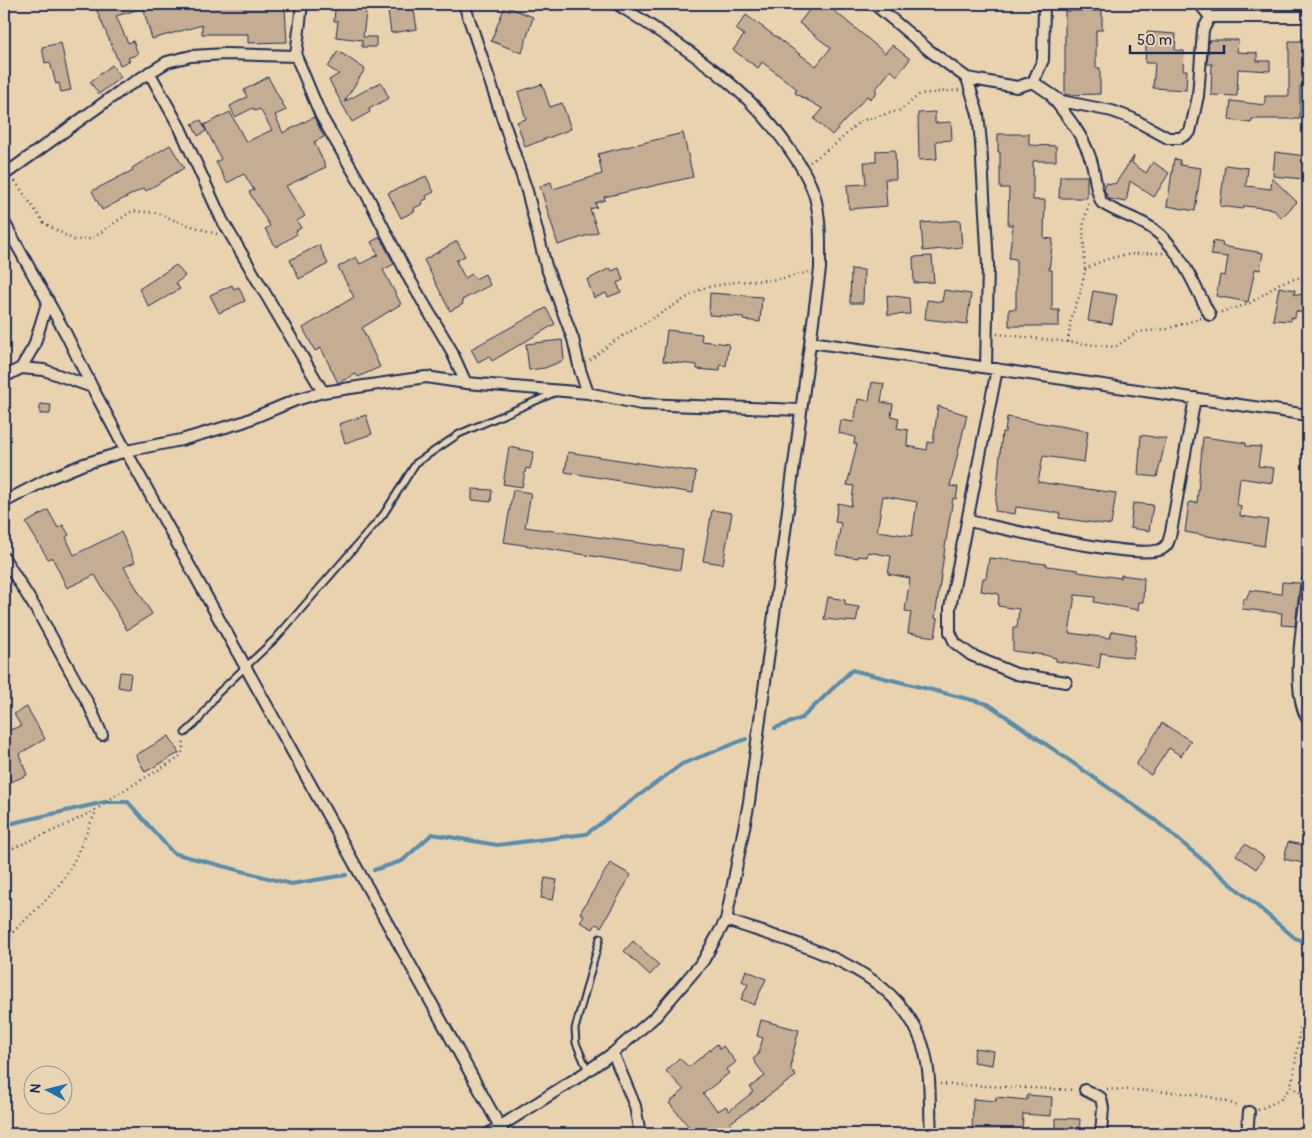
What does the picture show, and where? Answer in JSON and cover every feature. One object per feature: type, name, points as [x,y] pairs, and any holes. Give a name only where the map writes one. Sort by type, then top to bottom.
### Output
[{"type":"street","points":[[302,4],[296,56],[321,116],[367,195],[410,280],[450,348],[466,382]]},
{"type":"street","points":[[464,4],[527,191],[546,266],[573,339],[580,370],[588,393]]},
{"type":"street","points":[[488,1134],[502,1131],[588,1071],[613,1053],[656,1016],[703,961],[726,920],[748,802],[820,269],[820,233],[815,197],[802,167],[762,111],[714,69],[617,4]]},
{"type":"street","points":[[879,5],[930,51],[969,82],[1018,87],[1033,82],[1043,60],[1044,4]]},
{"type":"street","points":[[1202,4],[1202,7],[1210,17],[1225,19],[1308,17]]},
{"type":"street","points":[[1051,96],[1130,118],[1168,138],[1180,138],[1190,132],[1196,105],[1203,30],[1210,17]]},
{"type":"street","points":[[6,173],[149,72],[167,62],[191,56],[226,54],[296,56]]},
{"type":"street","points":[[149,72],[180,128],[222,220],[236,240],[278,318],[323,392]]},
{"type":"street","points":[[969,82],[978,114],[982,143],[988,265],[986,367]]},
{"type":"street","points":[[1033,82],[1051,96],[1079,132],[1091,158],[1096,185],[1102,203],[1152,228],[1177,253],[1210,316]]},
{"type":"street","points":[[4,222],[48,300],[126,451],[502,1131]]},
{"type":"street","points":[[21,368],[40,333],[48,300]]},
{"type":"street","points":[[811,342],[1308,415]]},
{"type":"street","points":[[4,377],[21,368],[44,370],[92,387]]},
{"type":"street","points":[[997,369],[981,441],[969,521],[950,608],[950,632],[955,643],[971,655],[1016,674],[1066,682]]},
{"type":"street","points":[[4,502],[62,473],[126,451],[180,440],[234,425],[296,400],[323,392],[426,378],[588,393],[641,404],[800,410]]},
{"type":"street","points":[[969,521],[1119,551],[1161,549],[1167,545],[1170,532],[1195,398]]},
{"type":"street","points":[[4,558],[39,614],[90,707],[102,735]]},
{"type":"street","points":[[1308,580],[1298,665],[1304,713],[1308,720]]},
{"type":"street","points":[[726,920],[804,947],[845,964],[882,987],[898,1003],[913,1022],[923,1045],[928,1083],[931,1134]]},
{"type":"street","points":[[613,1053],[635,1106],[640,1134]]},
{"type":"street","points":[[1085,1090],[1101,1098],[1103,1108],[1101,1134]]},
{"type":"street","points":[[1247,1134],[1249,1112]]},
{"type":"lane","points":[[185,733],[198,721],[217,694],[276,638],[383,515],[416,463],[459,434],[559,390]]},
{"type":"lane","points":[[588,1071],[576,1043],[575,1030],[600,938]]},
{"type":"path","points":[[802,167],[836,144],[860,121],[901,110],[920,94],[950,92],[969,82]]},
{"type":"path","points":[[6,173],[44,223],[74,240],[91,239],[132,211],[158,212],[176,221],[236,240]]},
{"type":"path","points":[[1068,342],[1071,318],[1080,294],[1085,270],[1084,216],[1096,185]]},
{"type":"path","points":[[1085,270],[1106,258],[1135,254],[1177,253]]},
{"type":"path","points":[[580,370],[613,342],[703,288],[735,282],[781,279],[820,269]]},
{"type":"path","points":[[988,333],[1114,347],[1138,332],[1167,329],[1248,304],[1280,283],[1308,275]]},
{"type":"path","points":[[4,852],[64,826],[97,809],[116,795],[177,759],[182,753],[185,733]]},
{"type":"path","points":[[4,944],[24,918],[37,908],[64,878],[97,809]]},
{"type":"path","points":[[1249,1112],[1280,1100],[1291,1085],[1304,1002],[1304,975],[1308,958]]},
{"type":"path","points":[[1291,1085],[1308,1098]]},
{"type":"building","points":[[94,4],[275,4],[275,8],[285,8],[287,42],[248,43],[248,34],[202,34],[202,25],[152,39],[143,8],[116,16],[128,43],[133,41],[138,54],[128,58],[130,61],[120,65]]},
{"type":"building","points":[[341,4],[367,4],[363,37],[376,37],[376,47],[362,47],[362,40],[336,37],[338,21],[334,21],[335,9],[341,9]]},
{"type":"building","points":[[387,4],[413,4],[417,29],[391,33]]},
{"type":"building","points":[[814,4],[826,4],[885,53],[892,45],[910,59],[897,76],[891,70],[875,90],[877,92],[870,99],[867,96],[832,135],[814,119],[823,109],[795,93],[797,89],[762,62],[758,68],[733,50],[744,35],[736,29],[746,15],[816,66],[831,48],[799,23]]},
{"type":"building","points":[[505,6],[533,17],[522,53],[491,41]]},
{"type":"building","points":[[1065,11],[1102,11],[1102,30],[1096,30],[1096,68],[1100,68],[1100,94],[1065,95]]},
{"type":"building","points":[[1147,32],[1176,34],[1175,50],[1184,51],[1183,70],[1187,70],[1186,90],[1153,88],[1155,63],[1145,63]]},
{"type":"building","points":[[1209,40],[1238,40],[1237,52],[1257,53],[1257,61],[1270,61],[1270,71],[1238,69],[1237,96],[1211,95],[1212,64],[1207,64]]},
{"type":"building","points":[[1289,41],[1308,41],[1308,86],[1300,86],[1300,119],[1252,119],[1251,123],[1229,120],[1231,101],[1265,105],[1265,96],[1289,96]]},
{"type":"building","points":[[61,43],[71,90],[61,92],[59,83],[56,84],[50,62],[45,63],[42,47]]},
{"type":"building","points":[[338,51],[365,69],[344,102],[381,82],[389,98],[369,109],[370,112],[352,122],[329,80],[339,74],[328,67]]},
{"type":"building","points":[[112,65],[121,77],[99,94],[90,82]]},
{"type":"building","points":[[268,77],[286,110],[275,115],[283,133],[314,117],[324,137],[314,142],[326,167],[286,186],[305,216],[297,221],[301,228],[296,231],[297,234],[276,247],[265,229],[270,226],[249,192],[254,190],[244,174],[227,183],[216,162],[221,159],[204,125],[230,112],[246,142],[272,130],[260,109],[255,111],[253,108],[235,117],[230,106],[247,97],[244,90]]},
{"type":"building","points":[[542,84],[550,107],[562,103],[571,129],[525,147],[517,122],[526,119],[518,92]]},
{"type":"building","points":[[935,112],[935,123],[951,122],[952,140],[936,141],[937,159],[919,160],[918,113]]},
{"type":"building","points":[[201,120],[206,131],[198,136],[192,124]]},
{"type":"building","points":[[683,133],[693,177],[604,197],[605,200],[595,203],[597,207],[590,209],[598,232],[558,245],[540,186],[551,182],[553,189],[602,174],[598,154]]},
{"type":"building","points":[[998,134],[1029,134],[1029,145],[1056,146],[1056,161],[1033,161],[1033,200],[1045,200],[1044,238],[1053,239],[1049,270],[1052,270],[1052,310],[1059,310],[1059,326],[1009,326],[1009,309],[1016,309],[1016,259],[1009,258],[1013,225],[1008,225],[1009,188],[1000,188]]},
{"type":"building","points":[[170,145],[184,168],[146,191],[144,188],[102,210],[92,191],[133,170],[132,168]]},
{"type":"building","points":[[895,150],[896,179],[885,179],[887,206],[849,209],[847,185],[866,184],[864,162],[876,162],[876,151]]},
{"type":"building","points":[[1275,152],[1306,156],[1303,179],[1273,176]]},
{"type":"building","points":[[1134,156],[1132,163],[1146,173],[1153,162],[1169,173],[1154,197],[1130,181],[1126,202],[1109,199],[1104,190],[1105,183],[1115,184]]},
{"type":"building","points":[[1174,159],[1180,160],[1180,165],[1201,168],[1195,211],[1167,206]]},
{"type":"building","points":[[1225,165],[1248,168],[1246,186],[1271,189],[1272,178],[1297,202],[1281,218],[1273,209],[1244,206],[1243,209],[1220,206]]},
{"type":"building","points":[[426,176],[434,192],[426,196],[427,199],[422,201],[423,204],[414,208],[415,211],[401,218],[388,193]]},
{"type":"building","points":[[1060,176],[1087,176],[1087,198],[1059,198]]},
{"type":"building","points":[[960,220],[962,247],[923,251],[921,223]]},
{"type":"building","points":[[380,237],[394,264],[383,270],[401,304],[362,328],[380,367],[358,377],[356,374],[338,383],[321,348],[315,351],[303,328],[354,297],[338,267],[356,257],[360,264],[378,255],[371,242]]},
{"type":"building","points":[[457,241],[465,256],[456,261],[465,278],[472,274],[475,279],[485,274],[490,285],[462,300],[463,304],[450,311],[424,260]]},
{"type":"building","points":[[1213,241],[1223,243],[1222,246],[1263,253],[1260,270],[1255,269],[1248,302],[1216,296],[1220,275],[1225,276],[1228,257],[1211,255]]},
{"type":"building","points":[[319,245],[328,264],[299,279],[290,260]]},
{"type":"building","points":[[932,256],[934,282],[914,283],[913,257]]},
{"type":"building","points":[[176,265],[185,276],[176,283],[180,289],[149,307],[139,289]]},
{"type":"building","points":[[610,268],[612,271],[619,268],[623,280],[617,283],[621,292],[608,297],[606,293],[594,298],[587,280]]},
{"type":"building","points":[[851,269],[864,270],[863,303],[850,303]]},
{"type":"building","points":[[232,285],[234,289],[239,287],[245,301],[219,313],[210,295]]},
{"type":"building","points":[[1279,287],[1295,290],[1294,294],[1305,295],[1302,313],[1296,311],[1295,318],[1291,317],[1291,321],[1273,320]]},
{"type":"building","points":[[944,290],[971,294],[967,324],[925,319],[927,300],[942,302]]},
{"type":"building","points":[[1093,291],[1117,295],[1112,324],[1088,321]]},
{"type":"building","points":[[710,293],[762,297],[760,322],[743,320],[743,317],[709,315]]},
{"type":"building","points":[[887,295],[909,298],[910,314],[888,315]]},
{"type":"building","points":[[546,308],[555,324],[492,361],[489,356],[478,362],[471,349]]},
{"type":"building","points":[[667,330],[702,334],[701,341],[729,344],[726,366],[720,365],[720,371],[697,369],[697,365],[663,361]]},
{"type":"building","points":[[562,340],[564,360],[545,368],[529,370],[526,344]]},
{"type":"building","points":[[872,382],[884,384],[881,402],[893,404],[891,416],[899,418],[897,428],[908,430],[907,446],[927,450],[928,442],[933,443],[938,406],[967,415],[950,486],[958,487],[956,499],[953,498],[945,547],[935,618],[938,619],[935,637],[908,633],[911,612],[905,611],[910,578],[888,574],[891,556],[868,552],[867,557],[858,556],[858,558],[836,555],[841,523],[835,522],[838,503],[851,506],[854,486],[847,485],[857,444],[854,444],[855,437],[839,433],[841,420],[854,422],[858,399],[869,401]],"holes":[[[883,496],[917,502],[912,536],[877,531]]]},
{"type":"building","points":[[40,404],[51,405],[50,414],[40,414]]},
{"type":"building","points":[[366,415],[372,434],[345,443],[339,424]]},
{"type":"building","points":[[1007,417],[1088,431],[1084,462],[1043,456],[1038,482],[1116,493],[1111,525],[1059,518],[1060,513],[1016,507],[1015,514],[995,511],[1002,432],[1005,432]]},
{"type":"building","points":[[1141,435],[1166,439],[1157,477],[1138,475]]},
{"type":"building","points":[[1203,437],[1246,443],[1246,446],[1261,447],[1258,466],[1274,468],[1272,483],[1240,478],[1237,505],[1241,506],[1240,516],[1268,520],[1264,546],[1185,532],[1189,502],[1197,503]]},
{"type":"building","points":[[509,447],[534,452],[530,469],[526,468],[522,487],[503,484]]},
{"type":"building","points":[[568,452],[696,472],[693,493],[565,472]]},
{"type":"building","points":[[472,489],[492,490],[491,502],[472,500]]},
{"type":"building","points":[[513,490],[531,493],[525,527],[683,549],[680,570],[504,542]]},
{"type":"building","points":[[1133,503],[1153,505],[1149,531],[1130,528]]},
{"type":"building","points":[[48,510],[58,528],[63,525],[69,535],[66,537],[74,555],[121,532],[135,562],[124,567],[152,614],[127,630],[95,575],[67,588],[52,557],[48,559],[26,523]]},
{"type":"building","points":[[712,510],[732,513],[723,564],[703,561]]},
{"type":"building","points":[[989,558],[1047,564],[1047,566],[1078,570],[1078,572],[1121,578],[1121,575],[1144,578],[1143,602],[1139,602],[1138,610],[1094,602],[1095,597],[1075,595],[1069,633],[1110,638],[1112,631],[1136,635],[1133,658],[1101,653],[1099,668],[1056,661],[1056,658],[1045,655],[1013,651],[1013,627],[1017,628],[1019,609],[998,606],[999,594],[981,591],[983,578],[986,578]]},
{"type":"building","points":[[1282,582],[1300,583],[1295,626],[1281,625],[1282,613],[1242,609],[1243,599],[1246,599],[1250,590],[1281,594]]},
{"type":"building","points":[[828,597],[845,600],[845,605],[859,607],[856,622],[824,619]]},
{"type":"building","points":[[120,672],[131,673],[129,689],[118,687]]},
{"type":"building","points":[[27,707],[45,739],[19,754],[27,775],[11,782],[4,763],[4,732],[21,726],[14,714]]},
{"type":"building","points":[[1162,723],[1191,741],[1181,756],[1169,748],[1151,775],[1136,765]]},
{"type":"building","points":[[169,736],[179,753],[145,772],[136,755]]},
{"type":"building","points":[[1288,842],[1308,846],[1308,864],[1284,859]]},
{"type":"building","points":[[1245,844],[1264,857],[1256,869],[1236,855]]},
{"type":"building","points":[[610,863],[631,875],[601,927],[596,924],[593,929],[580,922],[584,915],[580,913]]},
{"type":"building","points":[[545,878],[557,880],[553,900],[541,898]]},
{"type":"building","points":[[633,941],[659,965],[650,975],[624,951]]},
{"type":"building","points":[[746,970],[766,979],[754,1005],[741,999],[748,984],[742,981]]},
{"type":"building","points":[[761,1020],[799,1030],[792,1057],[791,1070],[796,1076],[730,1123],[737,1134],[695,1134],[669,1103],[684,1090],[666,1071],[679,1058],[689,1067],[717,1044],[720,1049],[723,1046],[736,1062],[726,1070],[729,1073],[703,1094],[718,1111],[726,1106],[729,1111],[753,1092],[750,1087],[765,1076],[753,1059],[758,1055],[763,1038],[757,1036]]},
{"type":"building","points":[[975,1048],[994,1051],[992,1065],[973,1062]]},
{"type":"building","points":[[1027,1095],[1052,1097],[1051,1116],[1023,1114],[1022,1134],[972,1134],[973,1099],[996,1101],[996,1097],[1027,1100]]},
{"type":"building","points":[[1056,1118],[1080,1119],[1079,1134],[1056,1134]]},
{"type":"waterway","points":[[775,728],[802,718],[852,670],[988,704],[1155,820],[1295,938],[1308,943]]},
{"type":"waterway","points":[[374,870],[402,861],[432,834],[497,845],[586,834],[682,764],[746,739]]},
{"type":"waterway","points":[[4,825],[105,802],[128,802],[173,853],[291,884],[346,875]]}]
